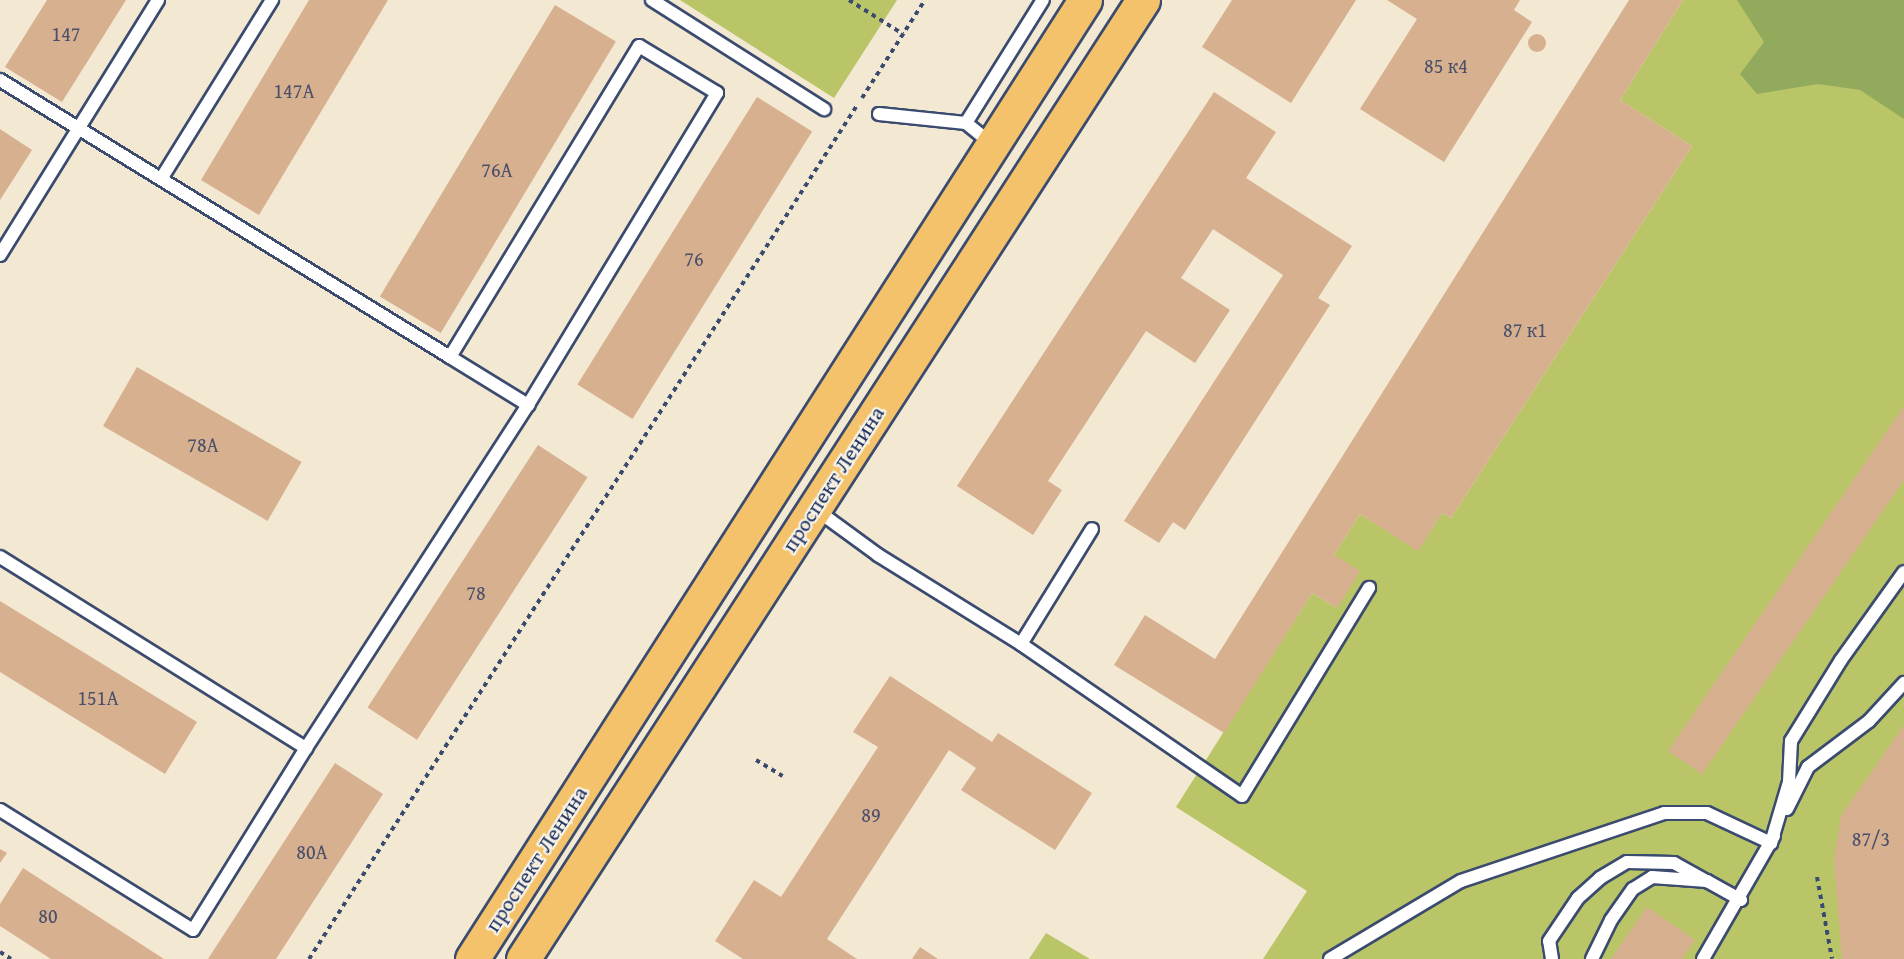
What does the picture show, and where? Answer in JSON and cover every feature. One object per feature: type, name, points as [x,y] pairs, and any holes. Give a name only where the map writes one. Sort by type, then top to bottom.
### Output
[{"type":"main road","name":"проспект Ленина","points":[[472,959],[1085,0]]},
{"type":"main road","name":"проспект Ленина","points":[[523,959],[1143,0]]},
{"type":"lane","points":[[0,255],[158,0]]},
{"type":"lane","points":[[161,179],[272,0]]},
{"type":"lane","points":[[652,0],[824,109]]},
{"type":"lane","points":[[966,123],[1043,0]]},
{"type":"lane","points":[[0,810],[193,930],[306,748],[528,405],[717,93],[639,46],[450,357]]},
{"type":"lane","points":[[0,80],[528,405]]},
{"type":"lane","points":[[879,114],[966,123],[992,144]]},
{"type":"lane","points":[[814,508],[878,555],[1021,644],[1242,796],[1369,588]]},
{"type":"lane","points":[[1021,644],[1092,529]]},
{"type":"lane","points":[[0,557],[306,748]]},
{"type":"lane","points":[[1770,843],[1789,782],[1791,741],[1841,660],[1904,572]]},
{"type":"lane","points":[[1703,959],[1741,900],[1808,766],[1869,721],[1904,683]]},
{"type":"lane","points":[[1330,959],[1461,881],[1664,813],[1707,813],[1770,843]]},
{"type":"lane","points":[[1552,959],[1549,941],[1578,898],[1599,878],[1627,862],[1674,863],[1741,900]]},
{"type":"lane","points":[[1592,959],[1611,920],[1633,890],[1643,883],[1652,877],[1707,881]]},
{"type":"path","points":[[849,0],[903,33]]},
{"type":"path","points":[[309,959],[925,0]]},
{"type":"path","points":[[824,109],[879,114]]},
{"type":"path","points":[[756,760],[783,776]]},
{"type":"path","points":[[1817,877],[1832,959]]},
{"type":"path","points":[[0,952],[11,959]]},
{"type":"green space","points":[[680,0],[897,0],[834,98]]},
{"type":"green space","points":[[1683,0],[1904,0],[1904,959],[1263,959],[1307,891],[1176,807],[1312,593],[1337,608],[1334,555],[1360,514],[1418,550],[1442,513],[1451,518],[1692,146],[1620,100]]},
{"type":"green space","points":[[1737,0],[1904,0],[1904,119],[1860,90],[1818,84],[1757,94],[1740,74],[1764,42]]},
{"type":"green space","points":[[1046,933],[1090,959],[1029,959]]},
{"type":"building","points":[[47,0],[126,0],[62,102],[5,67]]},
{"type":"building","points":[[309,0],[388,0],[259,215],[201,180]]},
{"type":"building","points":[[1232,0],[1356,0],[1291,103],[1202,47]]},
{"type":"building","points":[[1387,0],[1520,0],[1514,10],[1532,22],[1444,162],[1360,109],[1417,19]]},
{"type":"building","points":[[1629,0],[1683,0],[1620,100],[1692,146],[1451,518],[1442,513],[1418,551],[1360,514],[1334,555],[1360,571],[1337,608],[1312,593],[1224,733],[1114,665],[1145,615],[1215,659]]},
{"type":"building","points":[[555,5],[616,42],[441,333],[380,296]]},
{"type":"building","points":[[1537,34],[1543,37],[1546,43],[1543,49],[1537,52],[1531,49],[1528,43],[1531,37]]},
{"type":"building","points":[[1214,92],[1276,132],[1246,178],[1352,246],[1318,298],[1330,305],[1185,530],[1173,522],[1159,543],[1124,521],[1283,275],[1213,229],[1181,278],[1230,310],[1195,363],[1146,331],[1048,481],[1062,490],[1033,535],[957,486]]},
{"type":"building","points":[[757,97],[812,131],[632,419],[577,384]]},
{"type":"building","points":[[0,129],[32,150],[0,200]]},
{"type":"building","points":[[137,367],[302,462],[268,521],[103,426]]},
{"type":"building","points":[[1904,406],[1904,480],[1702,774],[1668,751]]},
{"type":"building","points":[[538,445],[587,477],[417,740],[368,708]]},
{"type":"building","points":[[0,601],[197,722],[165,774],[0,672]]},
{"type":"building","points":[[890,676],[992,742],[998,733],[1092,793],[1055,850],[961,790],[976,768],[949,750],[827,939],[857,959],[743,959],[715,941],[754,880],[781,897],[878,747],[853,732]]},
{"type":"building","points":[[1904,725],[1904,959],[1842,959],[1834,860],[1841,816]]},
{"type":"building","points":[[335,763],[383,794],[276,959],[208,959]]},
{"type":"building","points":[[0,849],[7,853],[0,863]]},
{"type":"building","points":[[23,868],[164,959],[51,959],[0,926],[0,904]]},
{"type":"building","points":[[1647,907],[1695,940],[1682,959],[1611,959]]},
{"type":"building","points":[[920,947],[938,959],[912,959]]}]
